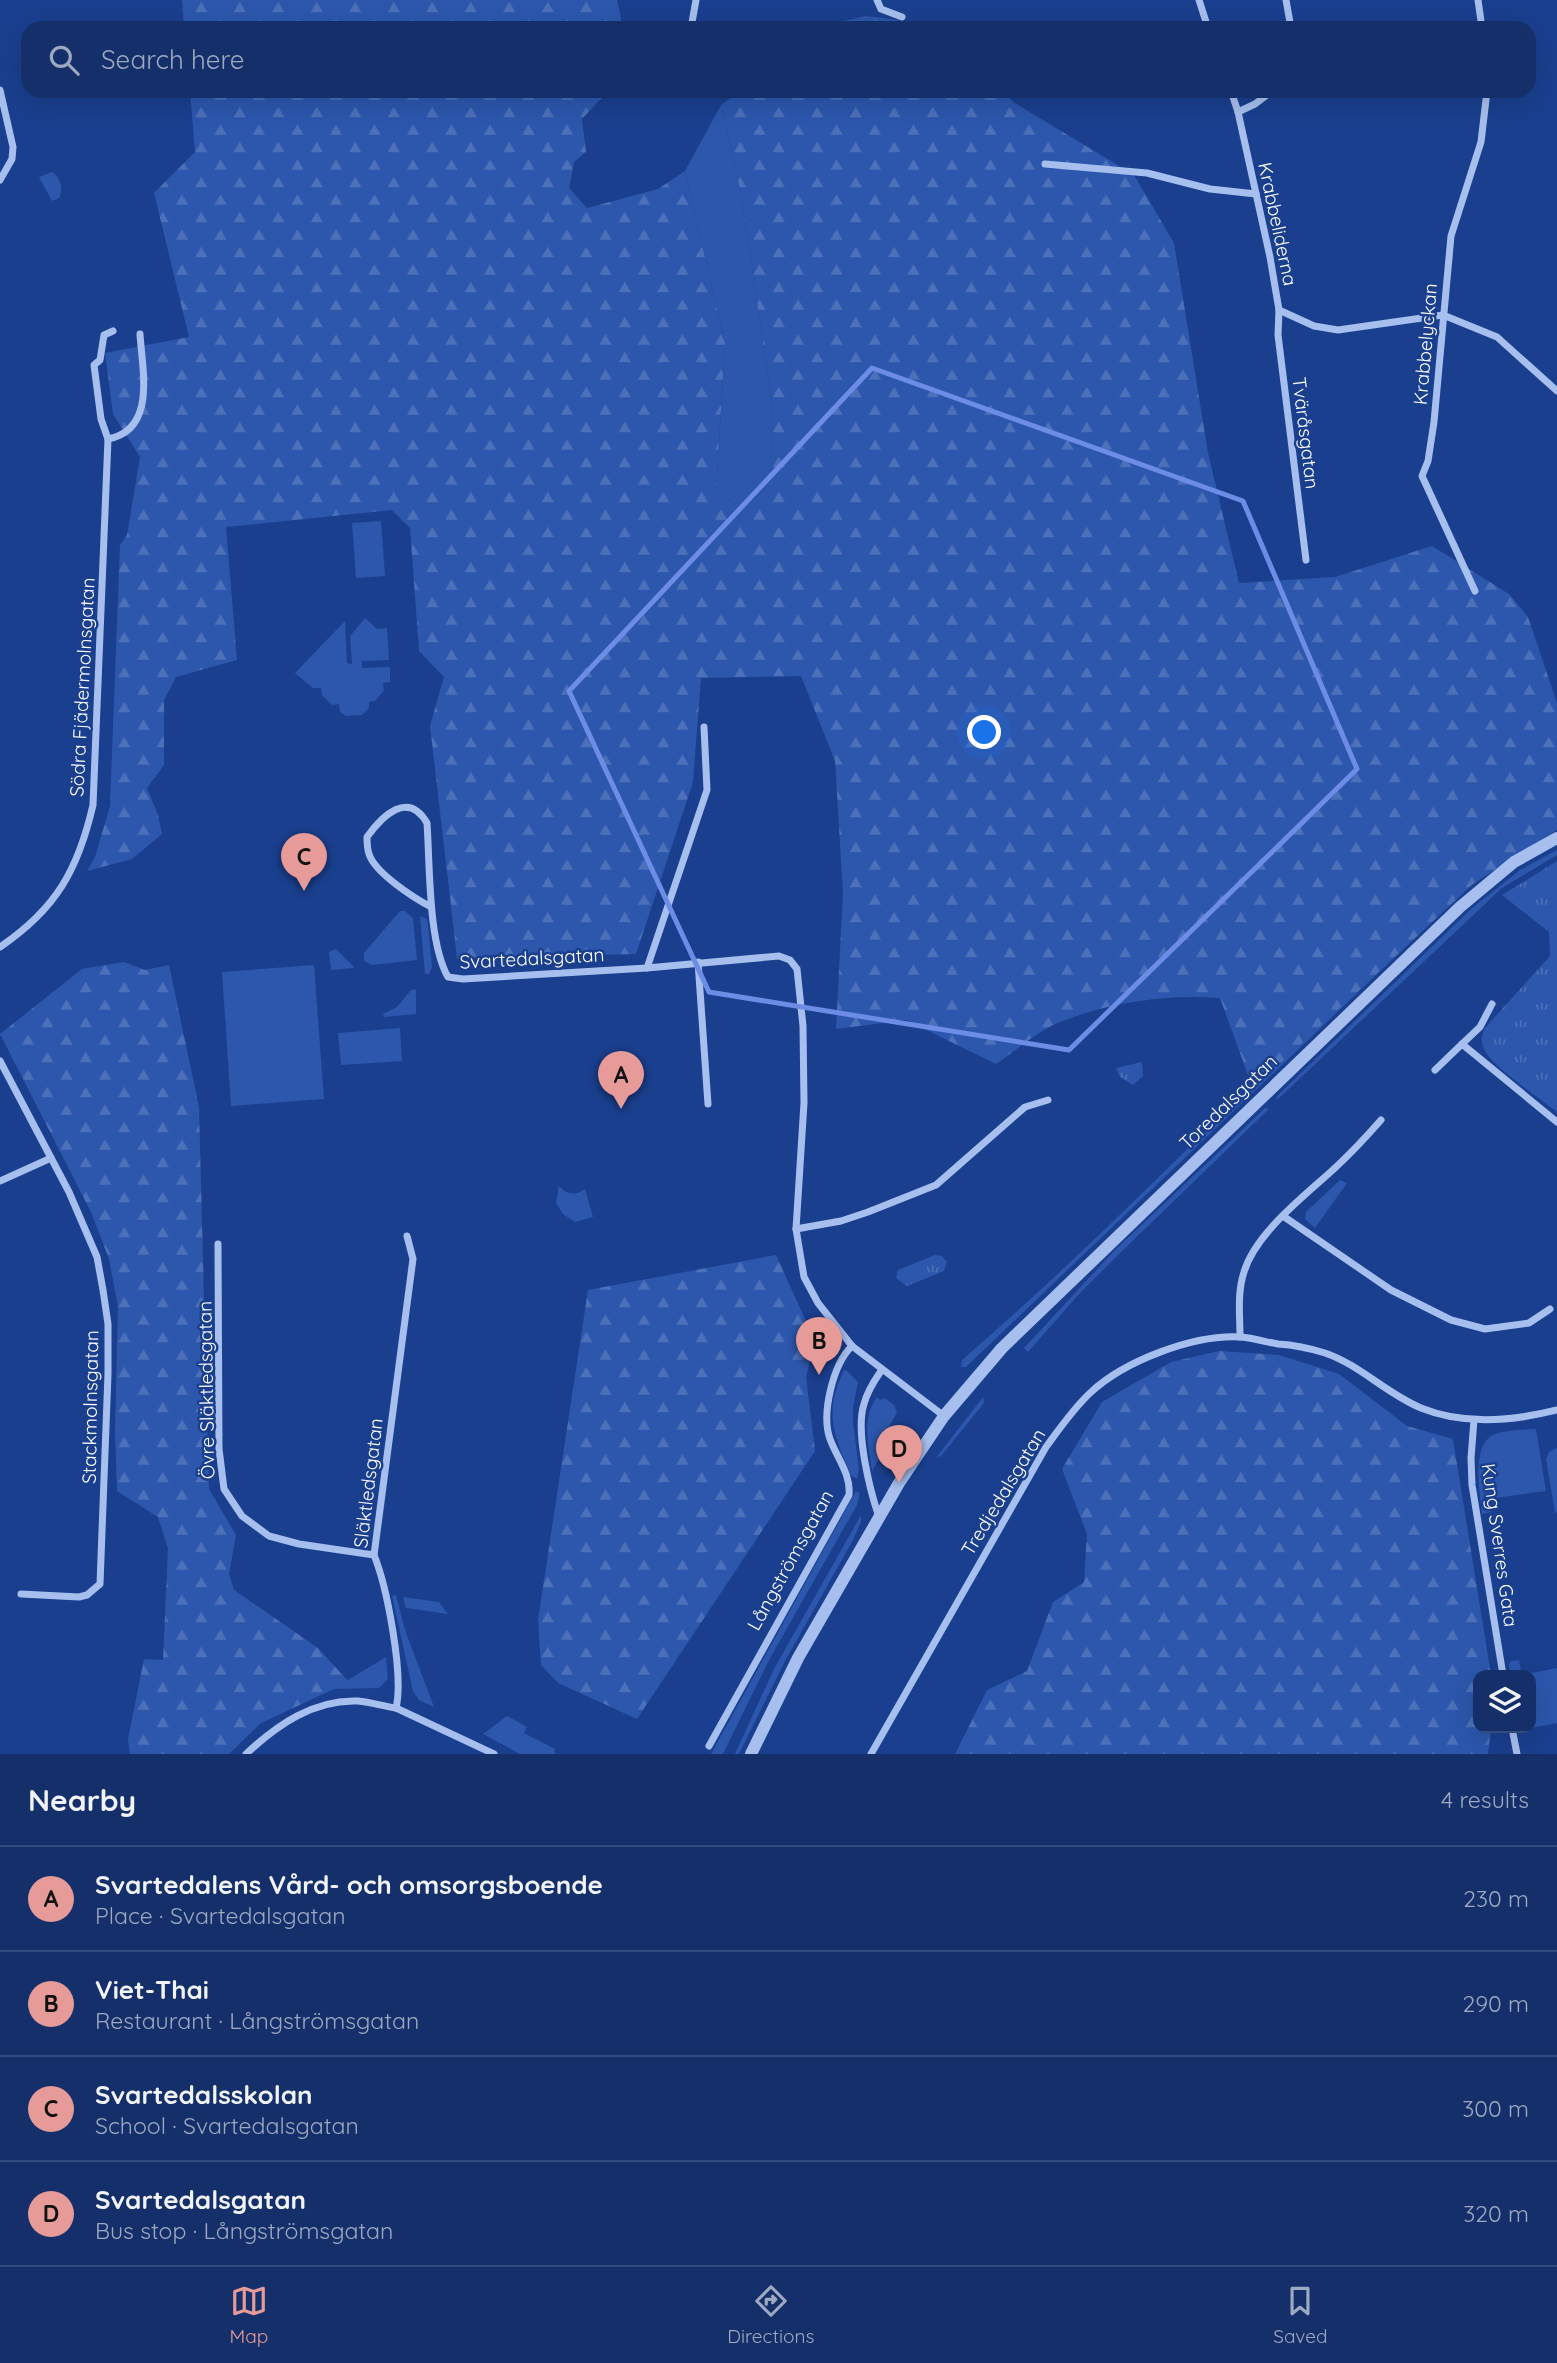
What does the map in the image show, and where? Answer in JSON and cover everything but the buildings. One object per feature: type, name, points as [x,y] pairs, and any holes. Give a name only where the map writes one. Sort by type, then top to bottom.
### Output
[{"type":"street","points":[[692,21],[696,0]]},
{"type":"street","points":[[877,0],[881,9],[902,17]]},
{"type":"street","points":[[1199,0],[1206,21]]},
{"type":"street","points":[[1286,0],[1290,21]]},
{"type":"street","points":[[1479,0],[1481,21]]},
{"type":"street","points":[[0,90],[13,147],[12,159],[0,180]]},
{"type":"street","name":"Krabbeliderna","points":[[1233,98],[1279,310],[1314,326],[1338,330],[1443,316],[1497,337],[1557,391]]},
{"type":"street","points":[[1238,112],[1263,98]]},
{"type":"street","name":"Krabbelyckan","points":[[1475,591],[1422,476],[1428,461],[1434,422],[1451,236],[1480,142],[1486,98]]},
{"type":"street","points":[[1045,164],[1147,173],[1210,188],[1256,194]]},
{"type":"street","name":"Tväråsgatan","points":[[1279,310],[1279,342],[1306,560]]},
{"type":"street","name":"Södra Fjädermolnsgatan","points":[[0,947],[45,910],[64,884],[79,857],[93,805],[108,439],[101,419],[94,365],[100,360],[101,340],[104,335],[113,331]]},
{"type":"street","points":[[108,439],[119,437],[127,431],[142,410],[140,334]]},
{"type":"street","points":[[647,968],[707,790],[704,727]]},
{"type":"street","name":"Svartedalsgatan","points":[[431,907],[417,900],[385,874],[369,856],[367,837],[378,821],[398,808],[410,807],[421,813],[427,823],[431,907],[441,964],[448,977],[463,979],[647,968],[779,956],[790,960],[797,969],[803,1026],[804,1103],[796,1229],[804,1277],[818,1303],[852,1346],[881,1371],[944,1416]]},
{"type":"street","name":"Toredalsgatan","points":[[944,1416],[1002,1348],[1460,907],[1514,862],[1557,838]]},
{"type":"street","points":[[698,962],[708,1104]]},
{"type":"street","points":[[1435,1070],[1480,1027],[1492,1004]]},
{"type":"street","points":[[1462,1044],[1557,1122]]},
{"type":"street","name":"Stackmolnsgatan","points":[[0,1061],[69,1192],[97,1257],[108,1324],[100,1584],[87,1595],[79,1597],[21,1594]]},
{"type":"street","points":[[796,1229],[841,1221],[936,1185],[1025,1107],[1048,1100]]},
{"type":"street","points":[[1240,1337],[1240,1297],[1244,1272],[1256,1248],[1283,1216],[1348,1156],[1381,1120]]},
{"type":"street","points":[[0,1181],[51,1158]]},
{"type":"street","points":[[1283,1216],[1391,1290],[1451,1320],[1485,1329],[1529,1323],[1550,1309]]},
{"type":"street","name":"Släktledsgatan","points":[[396,1708],[398,1665],[373,1555],[413,1259],[407,1236]]},
{"type":"street","name":"Övre Släktledsgatan","points":[[218,1244],[219,1449],[224,1489],[242,1516],[269,1536],[299,1544],[373,1555]]},
{"type":"street","name":"Tredjedalsgatan","points":[[871,1754],[1046,1447],[1078,1405],[1092,1391],[1124,1368],[1146,1357],[1185,1345],[1240,1337],[1295,1345],[1326,1353],[1421,1408],[1452,1417],[1500,1420],[1557,1410]]},
{"type":"street","name":"Långströmsgatan","points":[[709,1746],[849,1496],[847,1476],[829,1436],[828,1414],[830,1394],[839,1362],[852,1346]]},
{"type":"street","points":[[879,1518],[869,1487],[862,1418],[863,1406],[881,1371]]},
{"type":"street","points":[[751,1754],[798,1658],[899,1483],[944,1416]]},
{"type":"street","name":"Kung Sverres Gata","points":[[1474,1420],[1472,1485],[1502,1670]]},
{"type":"street","points":[[246,1754],[263,1738],[303,1711],[357,1701],[396,1708],[494,1754]]},
{"type":"street","points":[[1514,1733],[1517,1754]]},
{"type":"highlighted area","points":[[872,368],[1243,501],[1357,769],[1069,1050],[709,992],[569,691]]},
{"type":"green space","points":[[182,0],[617,0],[622,21],[184,21]]},
{"type":"green space","points":[[866,16],[900,21],[844,21]]},
{"type":"green space","points":[[191,98],[602,98],[582,119],[586,152],[574,162],[569,188],[587,208],[658,189],[685,171],[725,343],[716,491],[743,509],[770,485],[773,412],[742,199],[721,105],[730,98],[1009,98],[1134,175],[1174,243],[1208,453],[1239,583],[1335,577],[1432,546],[1509,594],[1528,617],[1557,703],[1557,830],[1473,884],[1253,1089],[1220,998],[1179,997],[1099,1009],[1052,1026],[996,1064],[906,1020],[836,1029],[843,893],[835,761],[801,676],[701,678],[693,782],[636,954],[457,958],[430,726],[444,677],[419,651],[410,528],[392,510],[226,527],[237,660],[176,677],[164,700],[164,765],[147,788],[162,834],[132,859],[87,871],[95,857],[110,806],[120,545],[127,535],[140,457],[113,414],[105,353],[189,337],[154,193],[195,152]]},
{"type":"green space","points":[[721,105],[742,199],[773,412],[770,485],[743,509],[716,491],[725,343],[685,171]]},
{"type":"green space","points":[[52,172],[59,180],[61,191],[59,198],[52,201],[39,177]]},
{"type":"green space","points":[[381,521],[385,576],[356,578],[352,523]]},
{"type":"green space","points":[[365,618],[377,629],[387,628],[389,660],[362,661],[362,668],[390,667],[390,682],[383,683],[384,690],[375,701],[369,702],[369,708],[362,715],[346,716],[340,712],[339,704],[332,705],[322,695],[321,688],[313,688],[295,673],[345,621],[347,663],[352,664],[350,636]]},
{"type":"green space","points":[[1557,850],[1557,855],[1502,888],[1276,1101],[1278,1095],[1472,908],[1520,870]]},
{"type":"green space","points":[[1557,861],[1557,1112],[1496,1064],[1484,1049],[1482,1036],[1485,1028],[1550,956],[1549,932],[1502,895]]},
{"type":"green space","points":[[1463,892],[966,1367],[961,1367],[962,1360],[1108,1227],[1296,1043]]},
{"type":"green space","points":[[400,911],[405,911],[413,918],[417,960],[372,965],[364,961],[364,953]]},
{"type":"green space","points":[[420,916],[427,919],[428,924],[432,967],[429,974],[425,974]]},
{"type":"green space","points":[[336,949],[354,968],[331,970],[329,952]]},
{"type":"green space","points":[[124,962],[145,970],[169,965],[199,1107],[209,1489],[236,1535],[229,1574],[234,1590],[318,1648],[349,1682],[261,1723],[229,1754],[130,1754],[128,1739],[144,1659],[163,1660],[168,1548],[158,1517],[117,1491],[115,1432],[118,1307],[109,1259],[91,1212],[0,1034],[82,969]]},
{"type":"green space","points":[[314,965],[324,1099],[231,1106],[222,972]]},
{"type":"green space","points":[[416,989],[416,1014],[384,1017],[383,1014],[397,1007],[411,990]]},
{"type":"green space","points":[[400,1028],[402,1061],[341,1065],[338,1033]]},
{"type":"green space","points":[[1142,1062],[1143,1076],[1133,1085],[1120,1077],[1116,1068]]},
{"type":"green space","points":[[1265,1108],[1269,1109],[1080,1293],[1028,1352],[1024,1348],[1115,1250]]},
{"type":"green space","points":[[1340,1180],[1347,1183],[1315,1228],[1305,1219],[1306,1212]]},
{"type":"green space","points":[[559,1186],[571,1194],[585,1189],[593,1217],[575,1222],[563,1214],[556,1203]]},
{"type":"green space","points":[[776,1255],[815,1341],[806,1377],[815,1451],[637,1719],[558,1683],[541,1665],[538,1620],[588,1290]]},
{"type":"green space","points":[[935,1255],[942,1256],[947,1262],[944,1271],[907,1286],[896,1278],[898,1270]]},
{"type":"green space","points":[[1219,1351],[1279,1355],[1339,1374],[1407,1426],[1453,1439],[1490,1670],[1473,1670],[1473,1733],[1490,1733],[1488,1754],[955,1754],[987,1690],[1027,1671],[1053,1602],[1084,1582],[1087,1534],[1062,1469],[1102,1402],[1171,1362]]},
{"type":"green space","points":[[844,1370],[858,1382],[853,1407],[859,1470],[857,1479],[851,1475],[833,1424],[834,1399]]},
{"type":"green space","points":[[877,1397],[880,1400],[885,1398],[894,1405],[897,1412],[890,1425],[890,1440],[872,1471],[868,1423],[872,1405]]},
{"type":"green space","points":[[983,1397],[984,1403],[941,1456],[936,1458]]},
{"type":"green space","points":[[1536,1429],[1546,1491],[1495,1498],[1490,1501],[1491,1512],[1482,1514],[1478,1471],[1486,1441],[1502,1432]]},
{"type":"green space","points":[[1557,1448],[1555,1513],[1546,1459],[1549,1452]]},
{"type":"green space","points":[[856,1491],[860,1493],[857,1505],[769,1660],[723,1754],[711,1754]]},
{"type":"green space","points":[[861,1515],[861,1522],[853,1540],[785,1661],[739,1754],[735,1754],[774,1669]]},
{"type":"green space","points":[[396,1595],[405,1630],[434,1707],[419,1700],[413,1691],[392,1596]]},
{"type":"green space","points":[[403,1597],[439,1602],[448,1614],[406,1608]]},
{"type":"green space","points":[[386,1657],[388,1679],[379,1688],[333,1689]]},
{"type":"green space","points":[[1519,1660],[1521,1670],[1510,1670],[1511,1661]]},
{"type":"green space","points":[[1557,1668],[1557,1723],[1536,1727],[1536,1672]]},
{"type":"green space","points":[[507,1716],[527,1727],[524,1733],[555,1749],[557,1754],[520,1754],[483,1734]]},
{"type":"place","name":"Svartedalsskolan","points":[[304,891]]},
{"type":"place","name":"Svartedalens Vård- och omsorgsboende","points":[[621,1109]]},
{"type":"place","name":"Viet-Thai","points":[[819,1375]]},
{"type":"place","name":"Svartedalsgatan","points":[[899,1483]]}]
